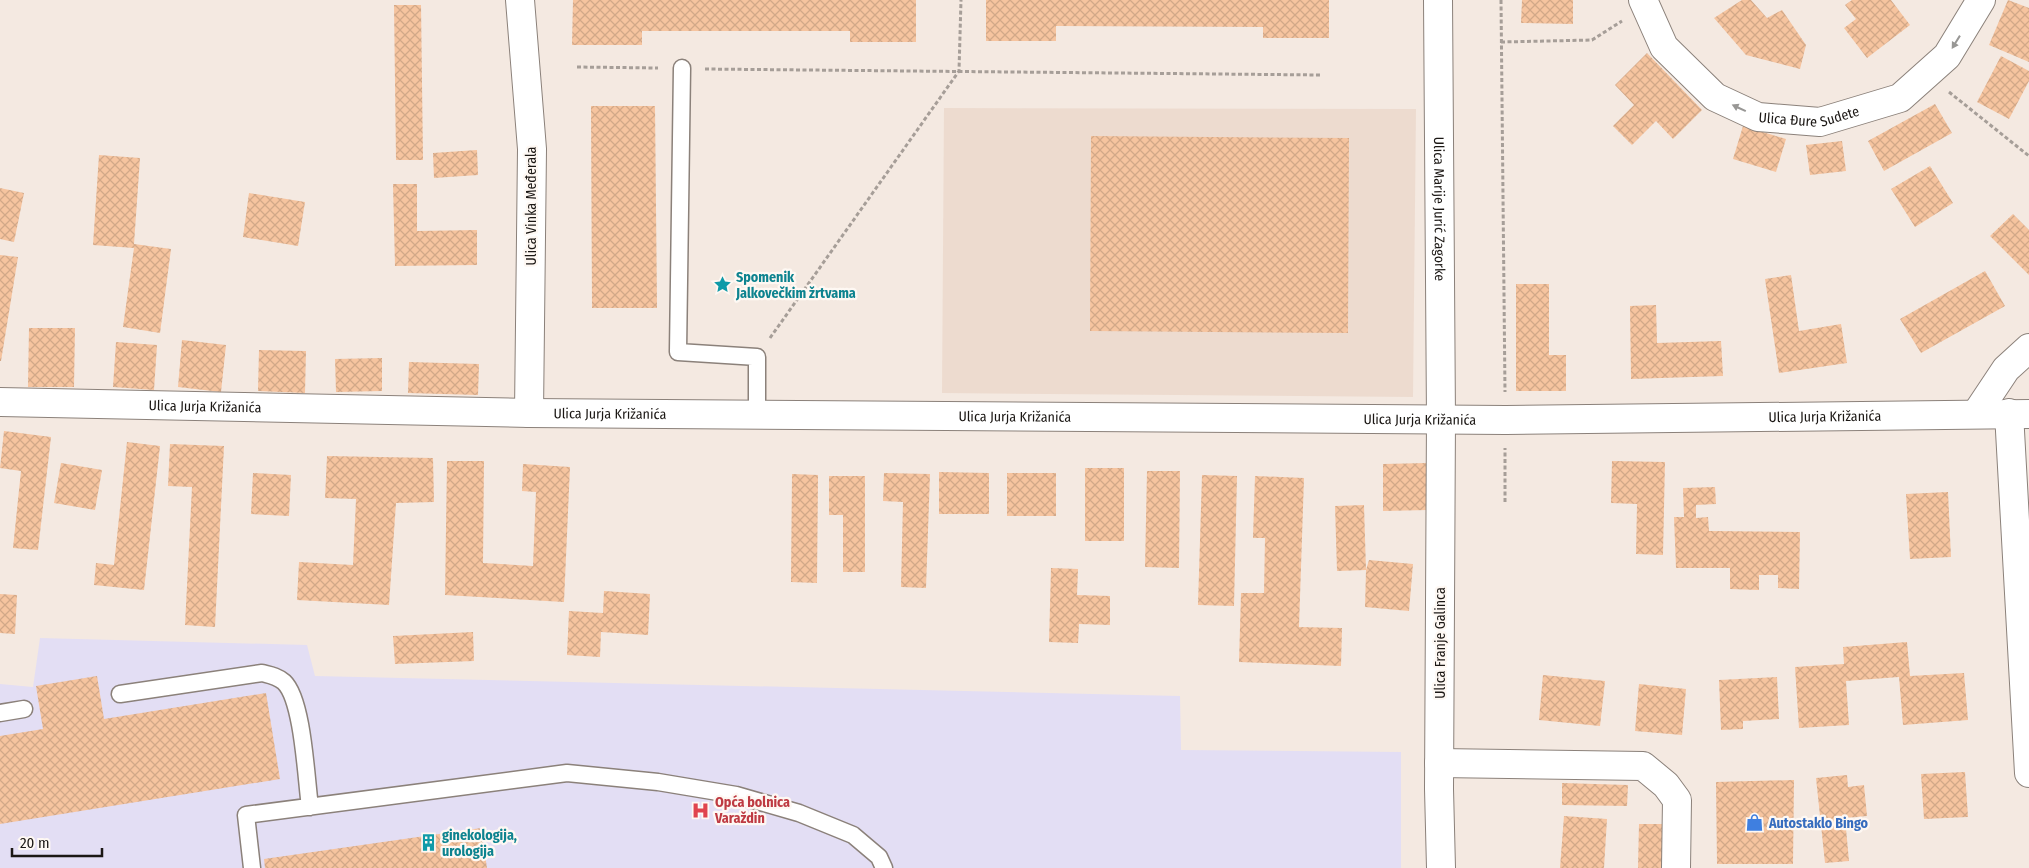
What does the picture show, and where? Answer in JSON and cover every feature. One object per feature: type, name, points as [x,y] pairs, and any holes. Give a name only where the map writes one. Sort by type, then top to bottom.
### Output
[{"type":"street","name":"Ulica Vinka Međerala","points":[[520,0],[532,149],[529,413]]},
{"type":"street","name":"Ulica Marije Jurić Zagorke","points":[[1438,0],[1441,418]]},
{"type":"street","name":"Ulica Đure Sudete","points":[[1644,3],[1664,47],[1715,97],[1758,117],[1820,122],[1900,98],[1947,56],[1981,0]]},
{"type":"street","points":[[1976,414],[2006,369],[2029,348]]},
{"type":"street","name":"Ulica Jurja Križanića","points":[[0,402],[529,413],[1441,418],[1506,420],[2019,413]]},
{"type":"street","points":[[2019,413],[2029,756]]},
{"type":"street","name":"Ulica Franje Galinca","points":[[1441,418],[1439,763],[1441,868]]},
{"type":"street","points":[[1439,763],[1643,766],[1666,785],[1677,800],[1676,868]]},
{"type":"lane","points":[[682,68],[678,352],[757,357],[757,414]]},
{"type":"lane","points":[[120,694],[262,673],[275,676],[284,682],[296,704],[310,807]]},
{"type":"lane","points":[[0,713],[24,710]]},
{"type":"lane","points":[[252,868],[246,815],[567,774],[658,782],[736,795],[799,813],[854,835],[879,857],[884,868]]},
{"type":"path","points":[[757,357],[959,71],[961,0]]},
{"type":"path","points":[[1501,0],[1506,420],[1505,502]]},
{"type":"path","points":[[1501,42],[1592,40],[1644,3]]},
{"type":"path","points":[[576,67],[1321,75]]},
{"type":"path","points":[[1928,74],[2029,156]]},
{"type":"shaded area","points":[[944,108],[1416,109],[1413,397],[942,393]]},
{"type":"shaded area","name":"Opća bolnica Varaždin","points":[[40,638],[307,645],[315,676],[1180,696],[1181,750],[1401,752],[1401,868],[0,868],[0,684],[33,687]]},
{"type":"building","points":[[573,0],[916,0],[916,42],[850,42],[850,31],[642,31],[642,45],[572,45]]},
{"type":"building","points":[[986,0],[1329,0],[1329,38],[1263,38],[1263,27],[1056,26],[1056,41],[986,41]]},
{"type":"building","points":[[1522,0],[1573,0],[1573,24],[1521,23]]},
{"type":"building","points":[[1742,0],[1751,0],[1767,18],[1782,10],[1806,45],[1800,69],[1746,55],[1714,18]]},
{"type":"building","points":[[1852,0],[1891,0],[1910,25],[1867,58],[1844,28],[1856,19],[1845,5]]},
{"type":"building","points":[[2008,0],[2029,8],[2029,62],[1989,45]]},
{"type":"building","points":[[394,5],[421,5],[423,160],[396,160]]},
{"type":"building","points":[[1647,53],[1702,110],[1673,139],[1656,121],[1632,145],[1613,126],[1634,105],[1615,85]]},
{"type":"building","points":[[2001,56],[2029,71],[2029,81],[2009,119],[1977,102]]},
{"type":"building","points":[[1935,104],[1952,133],[1884,171],[1868,141]]},
{"type":"building","points":[[591,106],[655,106],[657,308],[592,308]]},
{"type":"building","points":[[1743,126],[1786,139],[1776,172],[1733,159]]},
{"type":"building","points":[[1091,136],[1349,138],[1348,333],[1090,331]]},
{"type":"building","points":[[1842,141],[1846,171],[1810,175],[1806,145]]},
{"type":"building","points":[[477,150],[478,175],[434,178],[433,153]]},
{"type":"building","points":[[99,155],[140,158],[134,244],[171,249],[160,333],[123,327],[134,248],[93,245]]},
{"type":"building","points":[[1930,166],[1953,203],[1915,227],[1891,189]]},
{"type":"building","points":[[393,184],[417,184],[417,231],[477,230],[477,265],[395,266]]},
{"type":"building","points":[[0,188],[24,193],[14,242],[0,239]]},
{"type":"building","points":[[249,193],[305,202],[298,246],[243,237]]},
{"type":"building","points":[[2013,214],[2029,230],[2029,275],[1990,236]]},
{"type":"building","points":[[0,255],[18,257],[1,361],[0,361]]},
{"type":"building","points":[[1985,271],[2005,306],[1921,353],[1900,319]]},
{"type":"building","points":[[1791,275],[1799,331],[1841,324],[1847,363],[1779,373],[1765,279]]},
{"type":"building","points":[[1516,284],[1549,284],[1549,355],[1566,355],[1566,391],[1516,391]]},
{"type":"building","points":[[1656,305],[1657,343],[1721,341],[1723,376],[1631,379],[1630,306]]},
{"type":"building","points":[[29,328],[75,328],[74,387],[28,387]]},
{"type":"building","points":[[182,340],[226,345],[221,392],[178,387]]},
{"type":"building","points":[[116,342],[157,345],[154,390],[113,387]]},
{"type":"building","points":[[259,350],[306,351],[305,393],[258,391]]},
{"type":"building","points":[[382,358],[382,391],[336,392],[335,359]]},
{"type":"building","points":[[409,362],[479,364],[478,395],[408,393]]},
{"type":"building","points":[[4,431],[51,437],[38,550],[13,548],[21,471],[0,468]]},
{"type":"building","points":[[127,442],[160,446],[144,590],[94,585],[96,563],[114,565]]},
{"type":"building","points":[[170,444],[224,446],[215,627],[185,625],[192,487],[168,486]]},
{"type":"building","points":[[327,456],[433,458],[434,502],[396,503],[389,605],[297,600],[299,562],[353,565],[356,499],[325,498]]},
{"type":"building","points":[[447,461],[484,461],[483,563],[533,566],[536,492],[522,491],[523,464],[570,467],[564,602],[445,595]]},
{"type":"building","points":[[1612,461],[1665,462],[1663,555],[1636,554],[1637,504],[1611,503]]},
{"type":"building","points":[[61,463],[102,470],[95,510],[54,503]]},
{"type":"building","points":[[1427,463],[1428,510],[1383,511],[1383,464]]},
{"type":"building","points":[[1085,468],[1124,468],[1124,541],[1085,541]]},
{"type":"building","points":[[1147,471],[1180,471],[1179,568],[1145,567]]},
{"type":"building","points":[[939,472],[989,473],[989,514],[939,514]]},
{"type":"building","points":[[253,473],[291,475],[289,516],[251,514]]},
{"type":"building","points":[[884,473],[930,474],[926,588],[901,587],[903,502],[883,501]]},
{"type":"building","points":[[1007,473],[1056,473],[1056,516],[1007,516]]},
{"type":"building","points":[[792,474],[818,475],[817,583],[791,582]]},
{"type":"building","points":[[1202,475],[1237,476],[1234,606],[1198,605]]},
{"type":"building","points":[[829,476],[865,476],[865,572],[843,572],[843,515],[829,515]]},
{"type":"building","points":[[1255,476],[1304,478],[1299,627],[1342,628],[1341,666],[1239,662],[1241,593],[1264,593],[1265,538],[1253,538]]},
{"type":"building","points":[[1715,487],[1716,504],[1696,505],[1696,518],[1708,517],[1709,531],[1800,532],[1799,589],[1778,588],[1778,575],[1759,575],[1759,590],[1730,589],[1730,568],[1676,568],[1674,517],[1684,517],[1683,488]]},
{"type":"building","points":[[1948,492],[1951,557],[1910,559],[1906,494]]},
{"type":"building","points":[[1364,505],[1366,570],[1337,571],[1335,506]]},
{"type":"building","points":[[1369,560],[1413,564],[1409,611],[1365,607],[1366,570]]},
{"type":"building","points":[[1051,568],[1078,569],[1077,595],[1110,596],[1110,625],[1079,624],[1078,643],[1049,642]]},
{"type":"building","points":[[604,591],[650,594],[648,635],[601,632],[600,657],[567,655],[569,611],[603,613]]},
{"type":"building","points":[[0,594],[17,595],[15,634],[0,633]]},
{"type":"building","points":[[473,632],[474,661],[395,664],[393,636]]},
{"type":"building","points":[[1907,642],[1910,676],[1964,673],[1968,720],[1903,725],[1899,677],[1846,681],[1849,725],[1799,728],[1795,667],[1844,664],[1843,647]]},
{"type":"building","points":[[1543,675],[1605,681],[1600,726],[1539,720]]},
{"type":"building","points":[[97,676],[104,719],[266,693],[280,779],[0,824],[0,736],[43,729],[36,686]]},
{"type":"building","points":[[1777,677],[1779,719],[1743,721],[1743,729],[1721,730],[1719,680]]},
{"type":"building","points":[[1639,684],[1686,689],[1682,735],[1635,731]]},
{"type":"building","points":[[1965,772],[1968,817],[1924,819],[1921,774]]},
{"type":"building","points":[[1847,775],[1848,787],[1864,785],[1867,816],[1845,818],[1849,861],[1825,863],[1816,778]]},
{"type":"building","name":"Autostaklo Bingo","points":[[1794,780],[1793,864],[1717,864],[1716,782]]},
{"type":"building","points":[[1562,783],[1628,785],[1627,806],[1562,805]]},
{"type":"building","points":[[1564,816],[1607,819],[1604,868],[1560,868]]},
{"type":"building","points":[[1639,824],[1666,824],[1665,868],[1638,868]]},
{"type":"building","name":"ginekologija, urologija","points":[[481,828],[487,868],[265,868],[264,859]]},
{"type":"place","name":"Spomenik Jalkovečkim žrtvama","points":[[722,285]]},
{"type":"place","name":"Opća bolnica Varaždin","points":[[701,810]]},
{"type":"place","name":"Autostaklo Bingo","points":[[1755,823]]},
{"type":"place","name":"ginekologija, urologija","points":[[428,843]]}]
